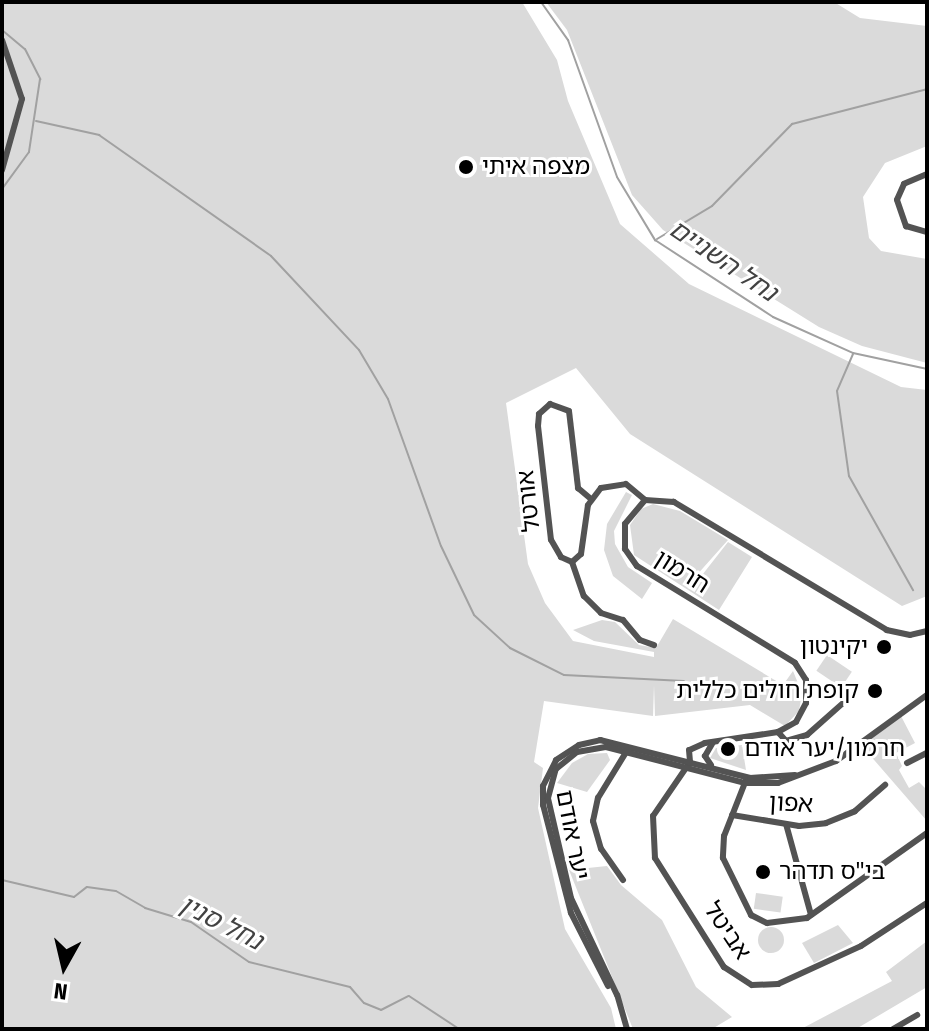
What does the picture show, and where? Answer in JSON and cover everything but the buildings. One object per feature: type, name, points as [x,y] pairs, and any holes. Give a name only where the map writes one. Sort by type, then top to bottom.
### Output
[{"type":"street","points":[[2,40],[22,99],[2,170]]},
{"type":"street","points":[[927,174],[904,184],[897,200],[906,226],[927,232]]},
{"type":"street","name":"אורטל","points":[[591,499],[578,488],[569,411],[550,404],[539,414],[538,426],[551,540],[561,557],[572,562],[584,596],[601,613],[623,620],[640,640],[654,645]]},
{"type":"street","points":[[572,562],[581,554],[591,499],[601,488],[618,482],[634,487],[645,500],[683,506],[887,630],[910,635],[927,631]]},
{"type":"street","name":"חרמון","points":[[645,500],[625,524],[623,541],[630,558],[802,671],[808,691],[802,714],[778,732]]},
{"type":"street","name":"יער אודם","points":[[625,1029],[617,995],[571,898],[548,792],[556,769],[570,756],[598,747],[628,748],[746,780],[811,774],[927,695]]},
{"type":"street","points":[[688,764],[689,750],[714,742],[778,732],[786,741],[807,735],[843,703]]},
{"type":"street","points":[[713,768],[705,756],[714,742]]},
{"type":"street","points":[[623,880],[601,849],[593,821],[598,798],[628,748]]},
{"type":"street","points":[[907,763],[927,753]]},
{"type":"street","name":"יער אודם","points":[[688,764],[713,768],[746,780]]},
{"type":"street","name":"אביטל","points":[[688,764],[653,816],[652,850],[724,967],[742,982],[763,986],[786,981],[859,947],[927,903]]},
{"type":"street","points":[[746,780],[732,815],[723,858],[751,915],[778,924],[811,915],[927,833]]},
{"type":"street","name":"אפון","points":[[732,815],[786,824],[842,818],[885,785]]},
{"type":"street","points":[[786,824],[811,915]]},
{"type":"street","points":[[893,1029],[917,1015]]},
{"type":"shaded area","points":[[2,2],[522,2],[557,60],[568,101],[620,224],[689,284],[901,387],[927,390],[927,596],[902,606],[630,434],[576,368],[506,403],[528,564],[545,603],[573,641],[654,657],[654,652],[594,641],[573,630],[602,620],[615,622],[639,645],[656,648],[673,619],[783,685],[793,671],[802,693],[799,711],[785,726],[750,705],[655,716],[654,685],[653,716],[544,701],[534,762],[543,768],[538,808],[565,929],[611,1008],[616,1029],[2,1029]]},
{"type":"shaded area","points":[[546,2],[834,2],[860,18],[927,26],[927,146],[885,163],[863,197],[869,238],[881,251],[927,259],[927,363],[862,346],[819,327],[663,230],[632,195],[567,30]]},
{"type":"shaded area","points":[[626,492],[632,495],[614,531],[615,544],[628,567],[652,583],[642,599],[613,576],[604,550],[607,524]]},
{"type":"shaded area","points":[[653,504],[680,511],[728,540],[687,586],[699,579],[728,542],[752,557],[719,610],[634,555],[630,525],[641,509]]},
{"type":"shaded area","points":[[827,655],[852,672],[841,688],[816,671]]},
{"type":"shaded area","points":[[901,716],[915,743],[896,753],[902,766],[899,770],[909,788],[919,782],[927,790],[927,821],[862,746]]},
{"type":"shaded area","points":[[742,745],[746,770],[710,758],[716,748]]},
{"type":"shaded area","points":[[607,753],[610,760],[587,792],[557,783],[572,763],[588,754]]},
{"type":"shaded area","points":[[607,866],[621,885],[662,920],[696,987],[732,1017],[712,1029],[633,1029],[569,870]]},
{"type":"shaded area","points":[[756,893],[783,897],[781,913],[754,909]]},
{"type":"shaded area","points":[[838,925],[853,943],[814,963],[802,943]]},
{"type":"shaded area","points":[[771,927],[780,931],[784,940],[780,949],[771,953],[762,949],[758,940],[762,931]]},
{"type":"shaded area","points":[[927,941],[927,987],[856,1029],[801,1029],[892,981],[886,972]]},
{"type":"waterway","name":"נחל השניים","points":[[541,2],[568,40],[617,177],[655,240],[773,317],[853,353],[927,369]]},
{"type":"waterway","points":[[2,30],[25,49],[40,79],[29,152],[2,189]]},
{"type":"waterway","points":[[657,239],[712,206],[792,124],[927,89]]},
{"type":"waterway","points":[[36,121],[99,135],[271,256],[359,350],[388,399],[441,546],[474,615],[510,648],[564,675],[684,681]]},
{"type":"waterway","points":[[853,354],[837,391],[849,476],[913,590]]},
{"type":"waterway","name":"נחל סנין","points":[[2,880],[74,897],[87,887],[116,891],[145,908],[191,922],[249,962],[350,987],[364,1003],[381,1010],[409,996],[459,1029]]},
{"type":"place","name":"מצפה איתי","points":[[466,167]]},
{"type":"place","name":"יקינטון","points":[[884,647]]},
{"type":"place","name":"קופת חולים כללית","points":[[875,691]]},
{"type":"place","name":"חרמון/יער אודם","points":[[728,749]]},
{"type":"place","name":"בי\"ס תדהר","points":[[763,872]]}]
